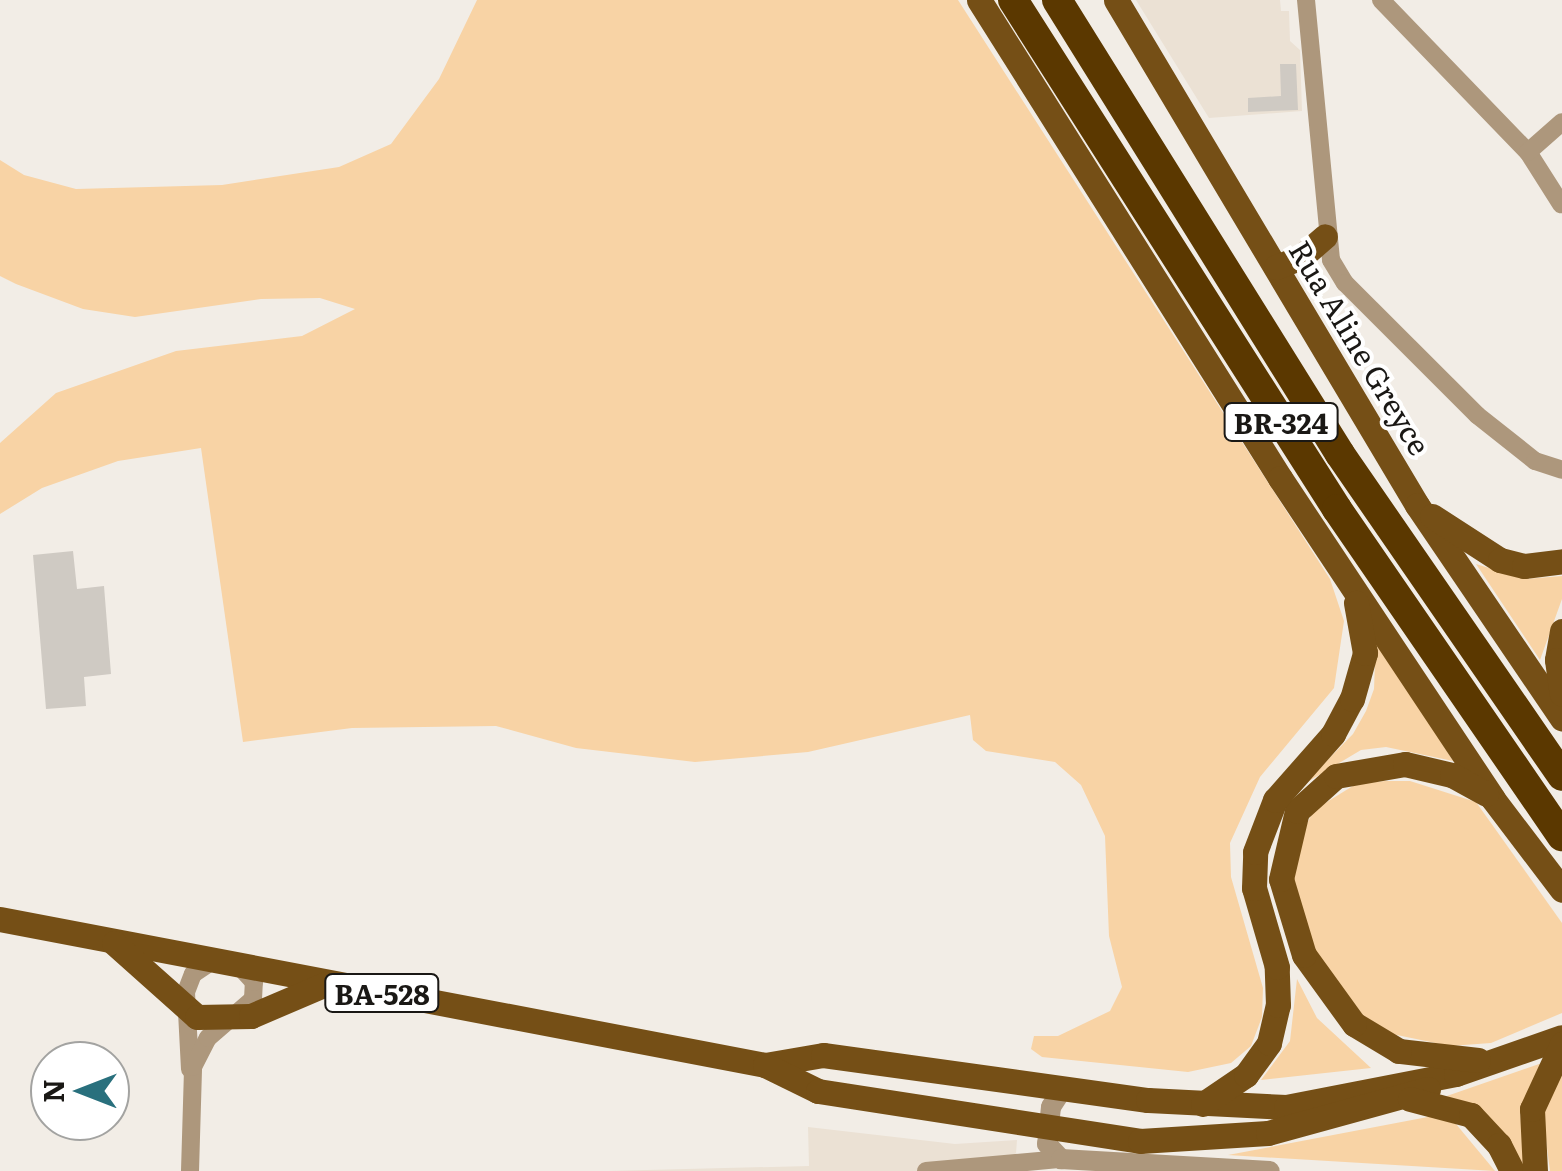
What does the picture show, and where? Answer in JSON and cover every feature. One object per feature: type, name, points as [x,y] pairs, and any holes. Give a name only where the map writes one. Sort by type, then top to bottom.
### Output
[{"type":"highway","name":"BR-324","points":[[1014,0],[1337,509],[1562,836]]},
{"type":"highway","name":"BR-324","points":[[1057,0],[1350,469],[1562,776]]},
{"type":"main road","points":[[978,0],[1341,569],[1492,799],[1562,890]]},
{"type":"main road","name":"Rua Aline Greyce","points":[[1116,0],[1416,505],[1562,718]]},
{"type":"main road","points":[[1276,267],[1300,258],[1325,236]]},
{"type":"main road","points":[[1416,505],[1480,552],[1524,566],[1562,561]]},
{"type":"main road","points":[[1202,1104],[1246,1075],[1274,1024],[1277,967],[1254,888],[1255,852],[1275,800],[1333,734],[1359,678],[1364,632],[1341,569]]},
{"type":"main road","points":[[1562,630],[1557,660],[1562,694]]},
{"type":"main road","points":[[1492,799],[1424,766],[1351,770],[1323,783],[1298,811],[1281,878],[1310,967],[1354,1024],[1399,1051],[1493,1060]]},
{"type":"main road","name":"BA-528","points":[[0,918],[211,962],[765,1064],[823,1055],[1062,1090],[1202,1104],[1286,1107],[1456,1074],[1562,1040]]},
{"type":"main road","points":[[110,940],[184,1011],[233,1018],[328,983]]},
{"type":"main road","points":[[1535,1171],[1532,1110],[1562,1040]]},
{"type":"main road","points":[[765,1064],[818,1091],[1140,1141],[1268,1133],[1410,1099],[1456,1074]]},
{"type":"main road","points":[[1410,1099],[1471,1115],[1499,1145],[1512,1171]]},
{"type":"street","points":[[1306,0],[1325,236],[1345,283],[1476,415],[1536,460],[1562,470]]},
{"type":"street","points":[[1395,4],[1528,152],[1562,204]]},
{"type":"street","points":[[1528,152],[1562,122]]},
{"type":"street","points":[[190,1171],[192,1084],[184,1011],[193,974],[211,962]]},
{"type":"street","points":[[192,1084],[208,1038],[233,1018],[255,991],[240,967]]},
{"type":"street","points":[[1060,1159],[1049,1150],[1048,1128],[1062,1090]]},
{"type":"street","points":[[926,1171],[994,1168],[1060,1159],[1270,1171]]},
{"type":"shaded area","points":[[477,0],[958,0],[1330,579],[1344,621],[1334,688],[1260,777],[1230,843],[1231,877],[1263,988],[1262,1017],[1251,1046],[1231,1063],[1188,1072],[1042,1057],[1031,1049],[1034,1036],[1058,1036],[1110,1011],[1122,987],[1109,936],[1105,836],[1081,785],[1055,762],[986,751],[973,740],[970,715],[808,752],[695,762],[576,748],[496,726],[352,728],[243,742],[201,448],[118,461],[42,488],[0,514],[0,443],[56,393],[176,351],[302,336],[355,309],[320,298],[261,299],[135,317],[83,309],[16,284],[0,276],[0,160],[24,175],[76,189],[222,185],[339,167],[391,144],[439,79]]},
{"type":"shaded area","points":[[1136,0],[1280,0],[1281,11],[1289,11],[1290,41],[1300,50],[1302,111],[1209,118]]},
{"type":"shaded area","points":[[1476,564],[1525,579],[1562,576],[1562,599],[1540,660]]},
{"type":"shaded area","points":[[1376,636],[1453,761],[1386,747],[1361,750],[1304,784],[1353,734],[1366,711],[1374,689]]},
{"type":"shaded area","points":[[1410,781],[1476,802],[1562,923],[1562,1013],[1491,1043],[1450,1046],[1392,1034],[1368,1022],[1308,942],[1292,885],[1302,833],[1314,810],[1356,784]]},
{"type":"shaded area","points":[[1297,979],[1317,1018],[1371,1068],[1261,1080],[1290,1041]]},
{"type":"shaded area","points":[[1542,1063],[1520,1112],[1526,1171],[1444,1097]]},
{"type":"shaded area","points":[[1562,1070],[1562,1171],[1550,1171],[1543,1117],[1548,1091]]},
{"type":"shaded area","points":[[1433,1116],[1456,1124],[1495,1171],[1228,1155]]},
{"type":"shaded area","points":[[808,1127],[955,1144],[1017,1140],[1016,1153],[1007,1171],[608,1171],[809,1166]]},
{"type":"building","points":[[1280,64],[1296,64],[1298,110],[1248,112],[1248,98],[1281,96]]},
{"type":"building","points":[[73,551],[77,589],[104,586],[111,674],[84,677],[86,706],[46,709],[33,555]]}]
